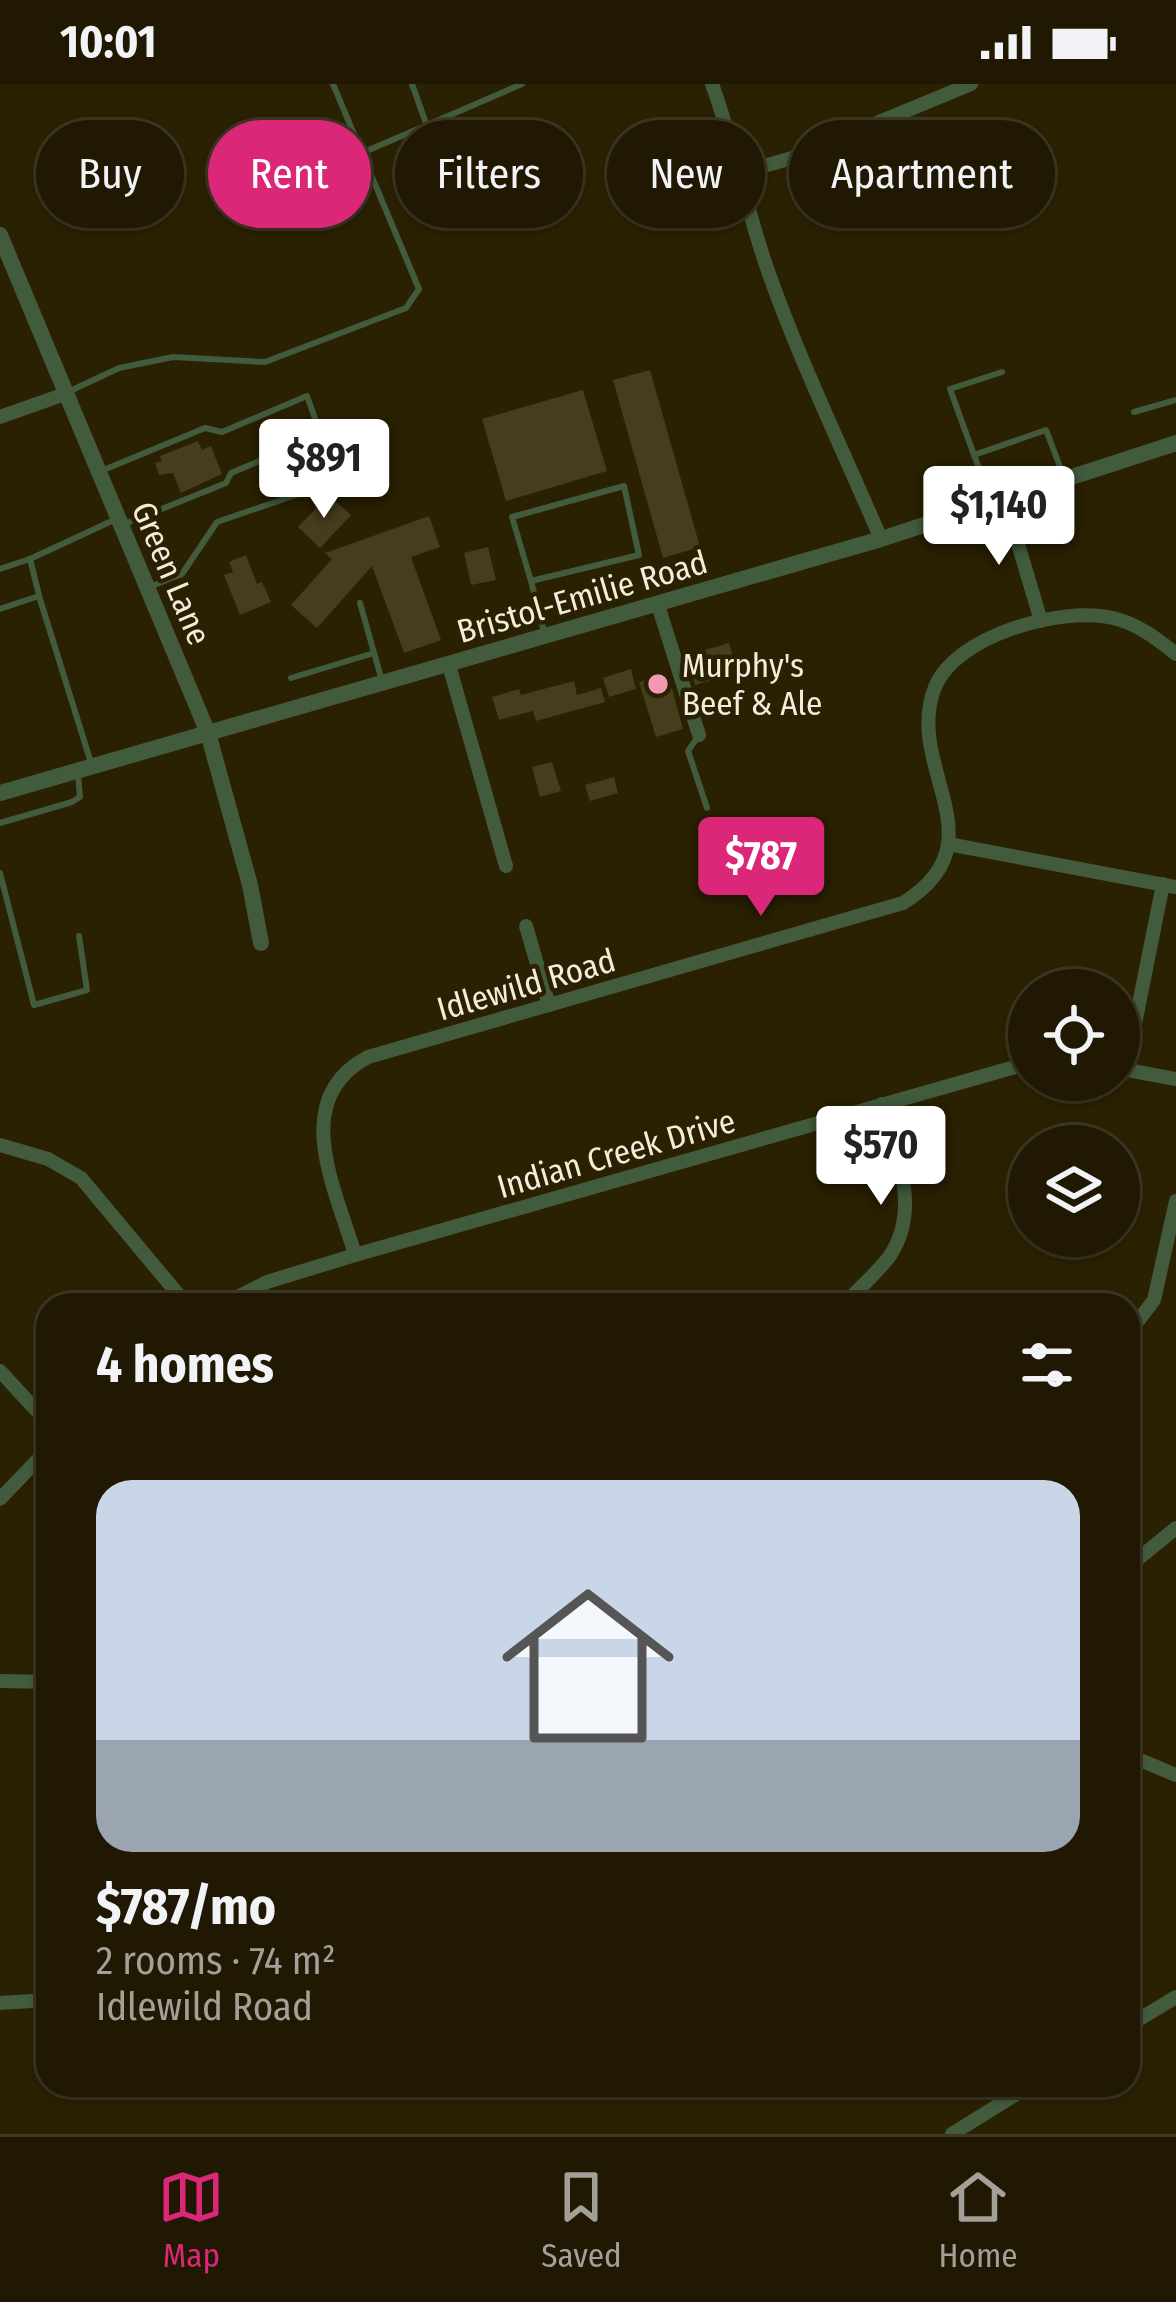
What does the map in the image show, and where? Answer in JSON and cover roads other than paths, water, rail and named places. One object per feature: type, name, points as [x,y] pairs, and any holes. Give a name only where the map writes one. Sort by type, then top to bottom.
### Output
[{"type":"street","points":[[712,84],[723,120]]},
{"type":"street","points":[[765,166],[971,84]]},
{"type":"street","points":[[755,228],[769,275],[881,539]]},
{"type":"street","name":"Green Lane","points":[[0,235],[208,733],[261,943]]},
{"type":"street","points":[[0,417],[65,394]]},
{"type":"street","name":"Bristol-Emilie Road","points":[[0,794],[881,539],[1176,442]]},
{"type":"street","points":[[999,502],[1041,621]]},
{"type":"street","points":[[658,605],[699,735]]},
{"type":"street","points":[[1140,1001],[1169,886],[948,844],[949,812],[929,736],[936,684],[948,666],[974,647],[1041,621],[1068,615],[1114,618],[1138,626],[1176,654]]},
{"type":"street","points":[[449,665],[506,866]]},
{"type":"street","name":"Idlewild Road","points":[[355,1255],[322,1130],[325,1101],[344,1072],[368,1057],[903,904],[933,880],[948,844]]},
{"type":"street","points":[[526,926],[549,1005]]},
{"type":"street","name":"Indian Creek Drive","points":[[245,1293],[355,1255],[1008,1070]]},
{"type":"street","points":[[1140,1072],[1176,1079]]},
{"type":"street","points":[[855,1293],[891,1254],[905,1218],[900,1166],[882,1104]]},
{"type":"street","points":[[0,1145],[48,1159],[81,1178],[177,1293]]},
{"type":"street","points":[[1140,1318],[1154,1300],[1176,1201]]},
{"type":"street","points":[[0,1371],[36,1410]]},
{"type":"street","points":[[0,1499],[36,1462]]},
{"type":"street","points":[[1140,1557],[1176,1528]]},
{"type":"street","points":[[0,1681],[36,1682]]},
{"type":"street","points":[[1140,1760],[1176,1775]]},
{"type":"street","points":[[1140,2019],[1176,1997]]},
{"type":"street","points":[[0,2003],[36,2001]]},
{"type":"street","points":[[952,2134],[1012,2097]]},
{"type":"lane","points":[[333,84],[348,120]]},
{"type":"lane","points":[[412,84],[425,120]]},
{"type":"lane","points":[[439,120],[522,84]]},
{"type":"lane","points":[[65,394],[119,368],[173,357],[265,362],[406,308],[418,289],[371,176]]},
{"type":"lane","points":[[999,502],[974,455],[950,389],[1002,372]]},
{"type":"lane","points":[[0,569],[226,483],[231,473],[321,435],[307,396],[222,432],[205,428],[98,472]]},
{"type":"lane","points":[[1134,412],[1176,399]]},
{"type":"lane","points":[[974,455],[1046,430],[1065,481]]},
{"type":"lane","points":[[146,589],[182,574],[217,522],[363,472]]},
{"type":"lane","points":[[530,581],[639,555],[624,486],[512,517],[546,638]]},
{"type":"lane","points":[[0,824],[72,802],[80,796],[85,768],[30,559]]},
{"type":"lane","points":[[0,609],[39,596]]},
{"type":"lane","points":[[360,603],[382,684]]},
{"type":"lane","points":[[290,678],[374,653]]},
{"type":"lane","points":[[699,735],[688,751],[707,808]]},
{"type":"lane","points":[[0,873],[34,1005],[88,990],[79,936]]},
{"type":"place","name":"Murphy's Beef & Ale","points":[[658,684]]}]
